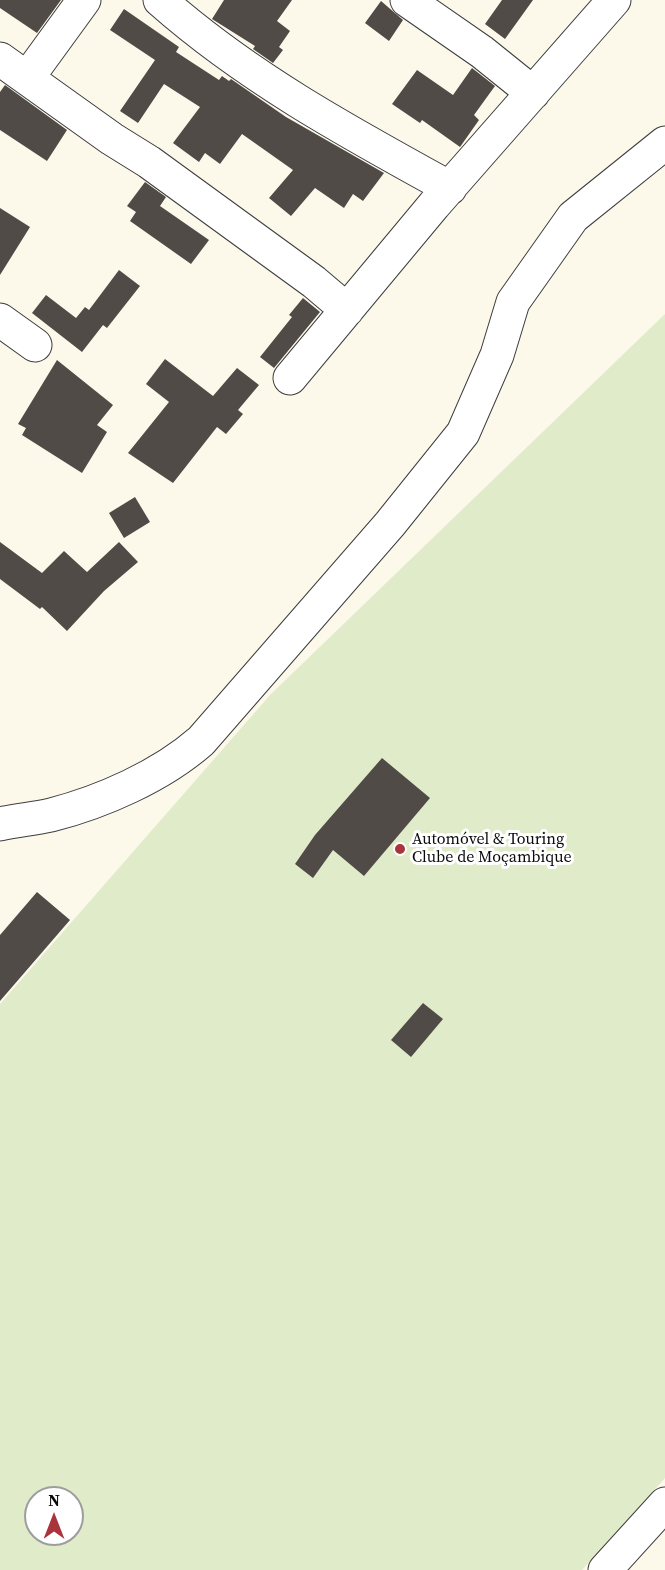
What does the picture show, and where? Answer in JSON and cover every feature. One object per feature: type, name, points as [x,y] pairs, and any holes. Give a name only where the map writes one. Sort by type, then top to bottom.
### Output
[{"type":"street","points":[[28,77],[84,0]]},
{"type":"street","points":[[160,0],[195,31],[285,95],[450,188]]},
{"type":"street","points":[[407,0],[482,52],[533,93]]},
{"type":"street","points":[[290,378],[450,188],[614,0]]},
{"type":"street","points":[[0,59],[28,77],[112,140],[149,162],[314,282],[346,310]]},
{"type":"street","points":[[0,825],[52,815],[135,785],[177,762],[201,741],[390,524],[463,433],[496,355],[513,302],[573,217],[665,143]]},
{"type":"street","points":[[0,320],[35,345]]},
{"type":"street","points":[[605,1570],[665,1504]]},
{"type":"green space","name":"Automóvel & Touring Clube de Moçambique","points":[[665,314],[665,1478],[582,1570],[0,1570],[0,1004],[271,694]]},
{"type":"building","points":[[0,0],[61,0],[37,33],[0,8]]},
{"type":"building","points":[[224,0],[292,0],[277,21],[290,31],[279,47],[283,50],[273,63],[253,49],[255,46],[212,19]]},
{"type":"building","points":[[502,0],[533,0],[505,39],[485,24]]},
{"type":"building","points":[[381,1],[403,20],[389,41],[365,23]]},
{"type":"building","points":[[124,9],[179,47],[176,52],[219,80],[222,76],[229,81],[231,79],[286,117],[384,173],[363,201],[353,194],[344,208],[315,188],[291,216],[269,198],[293,170],[242,134],[220,164],[205,153],[199,162],[173,143],[200,107],[164,84],[138,123],[120,111],[155,60],[110,30]]},
{"type":"building","points":[[472,68],[495,86],[474,115],[479,120],[460,147],[422,120],[420,123],[392,104],[417,70],[453,95]]},
{"type":"building","points":[[5,85],[67,130],[47,161],[0,130],[0,92]]},
{"type":"building","points":[[145,182],[166,197],[160,206],[209,240],[191,264],[130,221],[136,212],[127,206]]},
{"type":"building","points":[[0,208],[30,227],[0,275]]},
{"type":"building","points":[[119,270],[140,286],[107,328],[103,325],[82,352],[32,313],[46,295],[76,318],[85,307],[89,310]]},
{"type":"building","points":[[303,298],[320,312],[274,368],[260,357],[292,317],[289,315]]},
{"type":"building","points":[[165,359],[213,396],[237,368],[259,385],[238,410],[243,414],[226,434],[217,427],[173,483],[128,453],[169,402],[146,384]]},
{"type":"building","points":[[57,360],[113,405],[97,425],[107,432],[82,473],[22,435],[26,428],[18,424]]},
{"type":"building","points":[[135,497],[150,522],[124,538],[109,513]]},
{"type":"building","points":[[0,542],[42,573],[64,551],[87,572],[119,542],[138,562],[104,591],[67,631],[42,607],[40,609],[0,579]]},
{"type":"building","points":[[382,758],[430,798],[364,876],[333,850],[313,878],[295,864],[315,835]]},
{"type":"building","points":[[37,892],[70,920],[0,1001],[0,935]]},
{"type":"building","points":[[423,1003],[443,1019],[411,1057],[391,1040]]},
{"type":"place","name":"Automóvel & Touring Clube de Moçambique","points":[[400,849]]}]
